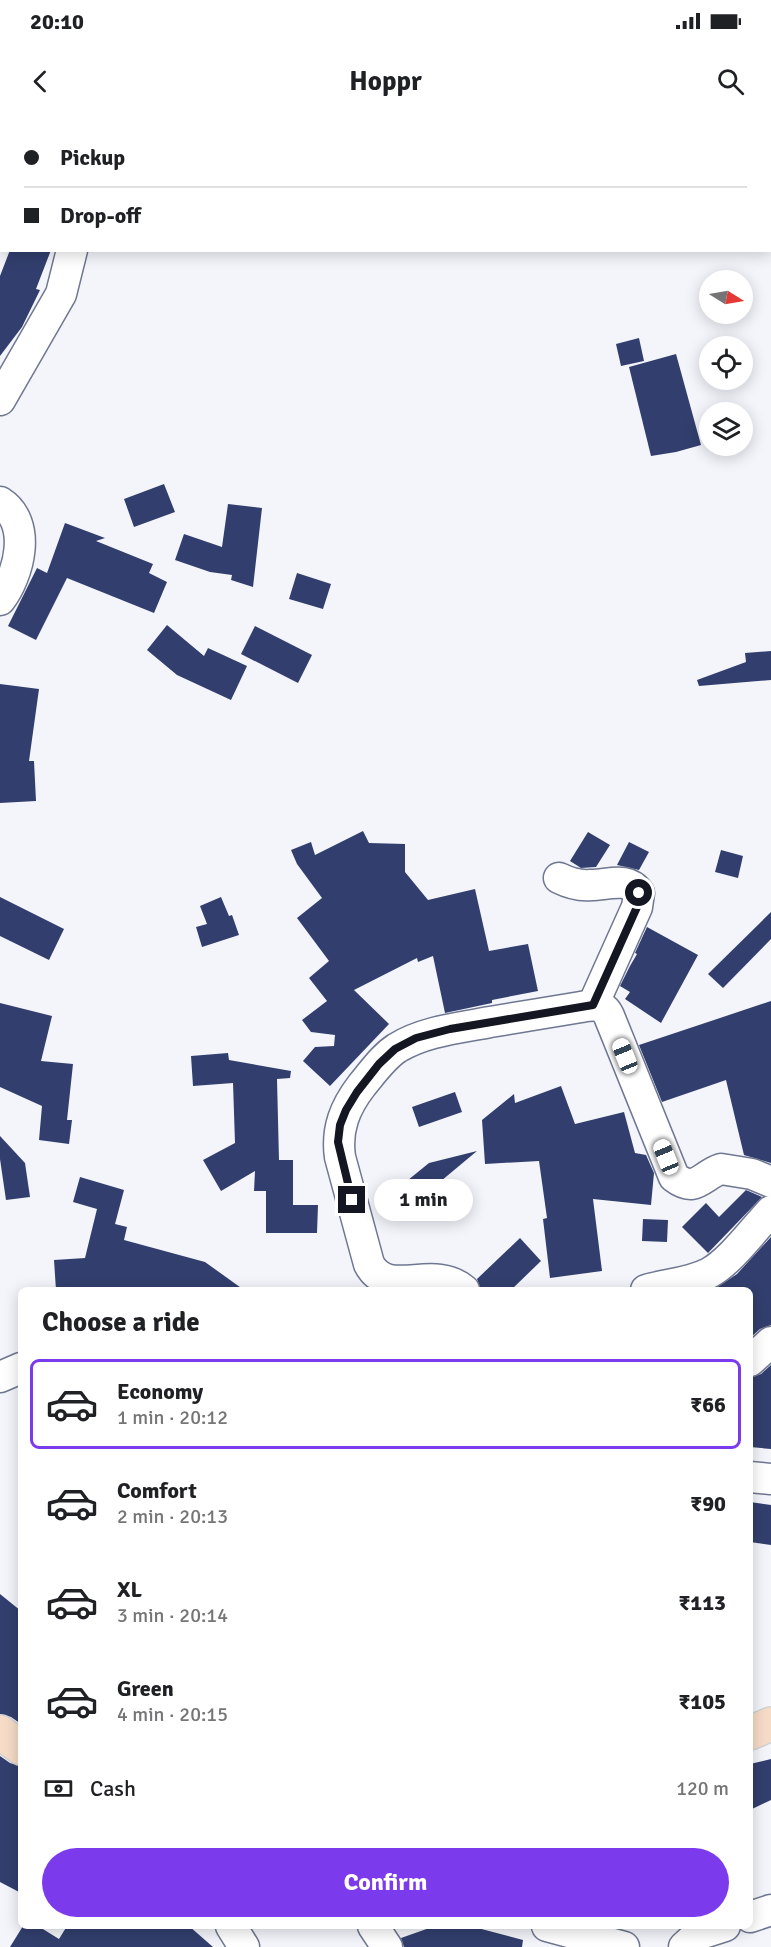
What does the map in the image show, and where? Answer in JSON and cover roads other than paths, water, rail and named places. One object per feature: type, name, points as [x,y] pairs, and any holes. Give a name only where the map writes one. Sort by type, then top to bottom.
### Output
[{"type":"main road","points":[[753,1732],[771,1724]]},
{"type":"main road","points":[[0,1732],[18,1746]]},
{"type":"street","points":[[0,400],[61,294],[72,252]]},
{"type":"street","points":[[0,502],[14,517],[20,549],[19,563],[0,600]]},
{"type":"street","points":[[559,878],[582,885],[625,883],[632,885],[639,893],[637,907],[593,1005]]},
{"type":"street","points":[[458,1287],[444,1280],[427,1278],[391,1281],[383,1279],[372,1271],[340,1157],[338,1142],[340,1125],[357,1092],[379,1064],[395,1049],[416,1038],[450,1029],[593,1005],[604,1008],[675,1177],[686,1184],[697,1183],[721,1168],[752,1174],[771,1182]]},
{"type":"street","points":[[660,1287],[693,1280],[708,1274],[719,1266],[771,1211]]},
{"type":"street","points":[[753,1358],[771,1342]]},
{"type":"street","points":[[0,1377],[18,1369]]},
{"type":"street","points":[[753,1477],[771,1479]]},
{"type":"street","points":[[753,1916],[771,1910]]},
{"type":"street","points":[[233,1929],[244,1947]]},
{"type":"street","points":[[375,1929],[387,1947]]},
{"type":"street","points":[[558,1929],[624,1947]]},
{"type":"street","points":[[684,1947],[697,1935],[716,1929]]}]
